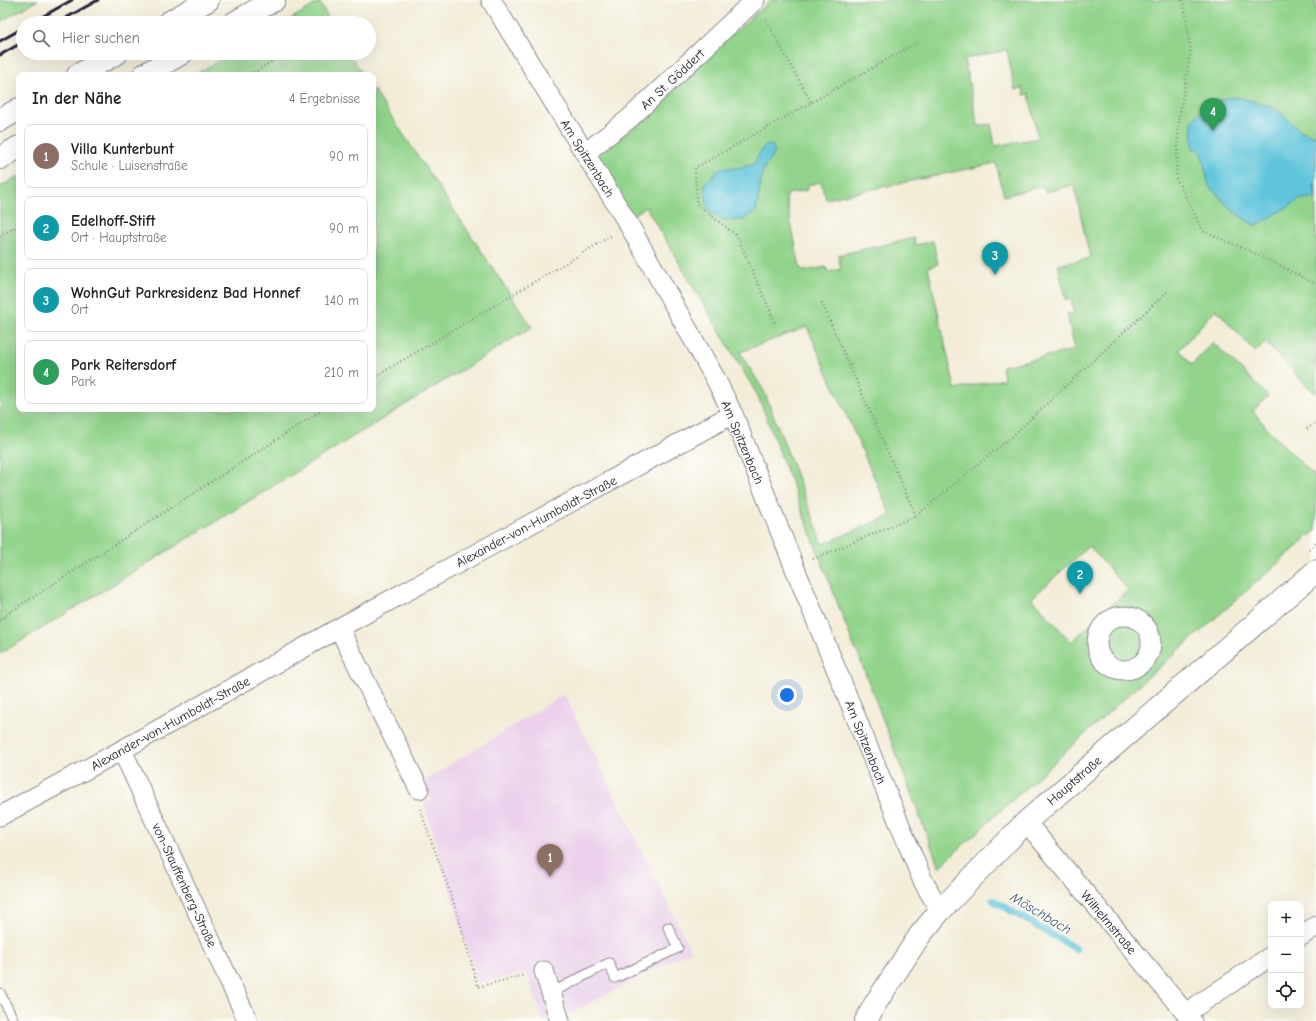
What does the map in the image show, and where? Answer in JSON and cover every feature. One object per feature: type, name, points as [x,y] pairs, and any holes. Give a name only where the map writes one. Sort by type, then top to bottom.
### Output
[{"type":"main road","points":[[180,16],[208,0]]},
{"type":"main road","points":[[246,16],[274,0]]},
{"type":"main road","points":[[83,72],[104,60]]},
{"type":"main road","points":[[149,72],[170,60]]},
{"type":"main road","points":[[0,120],[16,111]]},
{"type":"main road","points":[[0,158],[16,149]]},
{"type":"main road","name":"Hauptstraße","points":[[866,1021],[875,1004],[916,941],[940,911],[1026,822],[1316,571]]},
{"type":"street","name":"Am Spitzenbach","points":[[491,0],[629,226],[705,358],[733,414],[922,879],[940,911]]},
{"type":"street","name":"An St. Göddert","points":[[585,153],[630,118],[755,0]]},
{"type":"street","name":"Alexander-von-Humboldt-Straße","points":[[0,816],[122,750],[339,628],[733,414]]},
{"type":"street","points":[[339,628],[419,789]]},
{"type":"street","name":"von-Stauffenberg-Straße","points":[[122,750],[248,1021]]},
{"type":"street","name":"Wilhelmstraße","points":[[1026,822],[1189,1017]]},
{"type":"street","points":[[1304,934],[1316,926]]},
{"type":"street","points":[[1189,1017],[1268,958]]},
{"type":"street","points":[[544,970],[560,1021]]},
{"type":"lane","points":[[551,993],[609,964],[616,978],[678,948],[668,927]]},
{"type":"lane","points":[[0,993],[14,1021]]},
{"type":"path","points":[[755,0],[811,102]]},
{"type":"path","points":[[1182,0],[1191,50],[1178,119],[1176,178],[1204,231],[1254,253],[1316,284]]},
{"type":"path","points":[[775,322],[737,236],[697,204],[695,168],[920,41]]},
{"type":"path","points":[[255,72],[275,60]]},
{"type":"path","points":[[376,376],[629,226]]},
{"type":"path","points":[[0,236],[16,227]]},
{"type":"path","points":[[794,566],[916,516],[1010,438],[1169,290]]},
{"type":"path","points":[[821,301],[916,516]]},
{"type":"path","points":[[0,620],[10,612],[319,412]]},
{"type":"path","points":[[1307,429],[1316,422]]},
{"type":"path","points":[[419,789],[420,809],[457,912],[478,987],[544,970]]},
{"type":"shaded area","points":[[564,694],[691,950],[556,1021],[544,1021],[526,973],[478,983],[424,804],[431,801],[424,781]]},
{"type":"green space","points":[[0,0],[38,0],[0,22]]},
{"type":"green space","points":[[771,0],[1316,0],[1316,395],[1265,342],[1255,352],[1216,309],[1179,350],[1192,365],[1213,342],[1268,396],[1253,411],[1271,433],[1316,477],[1316,530],[1138,686],[939,867],[758,396],[646,207],[630,217],[597,155],[639,124],[729,37]],"holes":[[[1007,50],[1015,90],[1023,88],[1024,95],[1029,94],[1038,138],[995,146],[991,124],[978,126],[964,59]],[[996,163],[1004,196],[1043,186],[1045,192],[1074,185],[1090,258],[1058,265],[1066,300],[1071,299],[1074,313],[1067,314],[1075,350],[1002,366],[1004,379],[955,389],[928,267],[938,264],[933,241],[915,245],[914,238],[838,255],[841,269],[828,272],[826,267],[805,271],[800,268],[786,198],[788,194],[807,190],[808,185],[821,182],[826,199]],[[807,327],[891,515],[823,544],[764,391],[740,352]],[[1089,546],[1128,590],[1071,642],[1032,598]]]},
{"type":"green space","points":[[319,2],[328,16],[296,16]]},
{"type":"green space","points":[[220,60],[353,60],[361,72],[199,72]]},
{"type":"green space","points":[[376,93],[532,327],[0,654],[0,187],[16,178],[16,412],[376,412]]},
{"type":"water","points":[[1237,97],[1269,106],[1281,113],[1301,131],[1316,136],[1316,181],[1314,184],[1316,198],[1301,199],[1256,226],[1234,212],[1209,186],[1201,151],[1193,148],[1192,122],[1197,115],[1211,103],[1222,99]]},
{"type":"water","points":[[772,145],[775,152],[763,170],[756,211],[743,220],[723,220],[708,209],[704,184],[721,168],[740,168],[754,164],[764,146]]},
{"type":"waterway","name":"Möschbach","points":[[993,900],[1076,949]]},
{"type":"railway","points":[[43,16],[72,0]]},
{"type":"railway","points":[[69,16],[98,0]]},
{"type":"railway","points":[[0,41],[16,32]]},
{"type":"railway","points":[[0,55],[16,46]]},
{"type":"place","name":"Park Reitersdorf","points":[[1213,131]]},
{"type":"place","name":"WohnGut Parkresidenz Bad Honnef","points":[[995,275]]},
{"type":"place","name":"Edelhoff-Stift","points":[[1080,594]]},
{"type":"place","name":"Villa Kunterbunt","points":[[550,877]]}]
